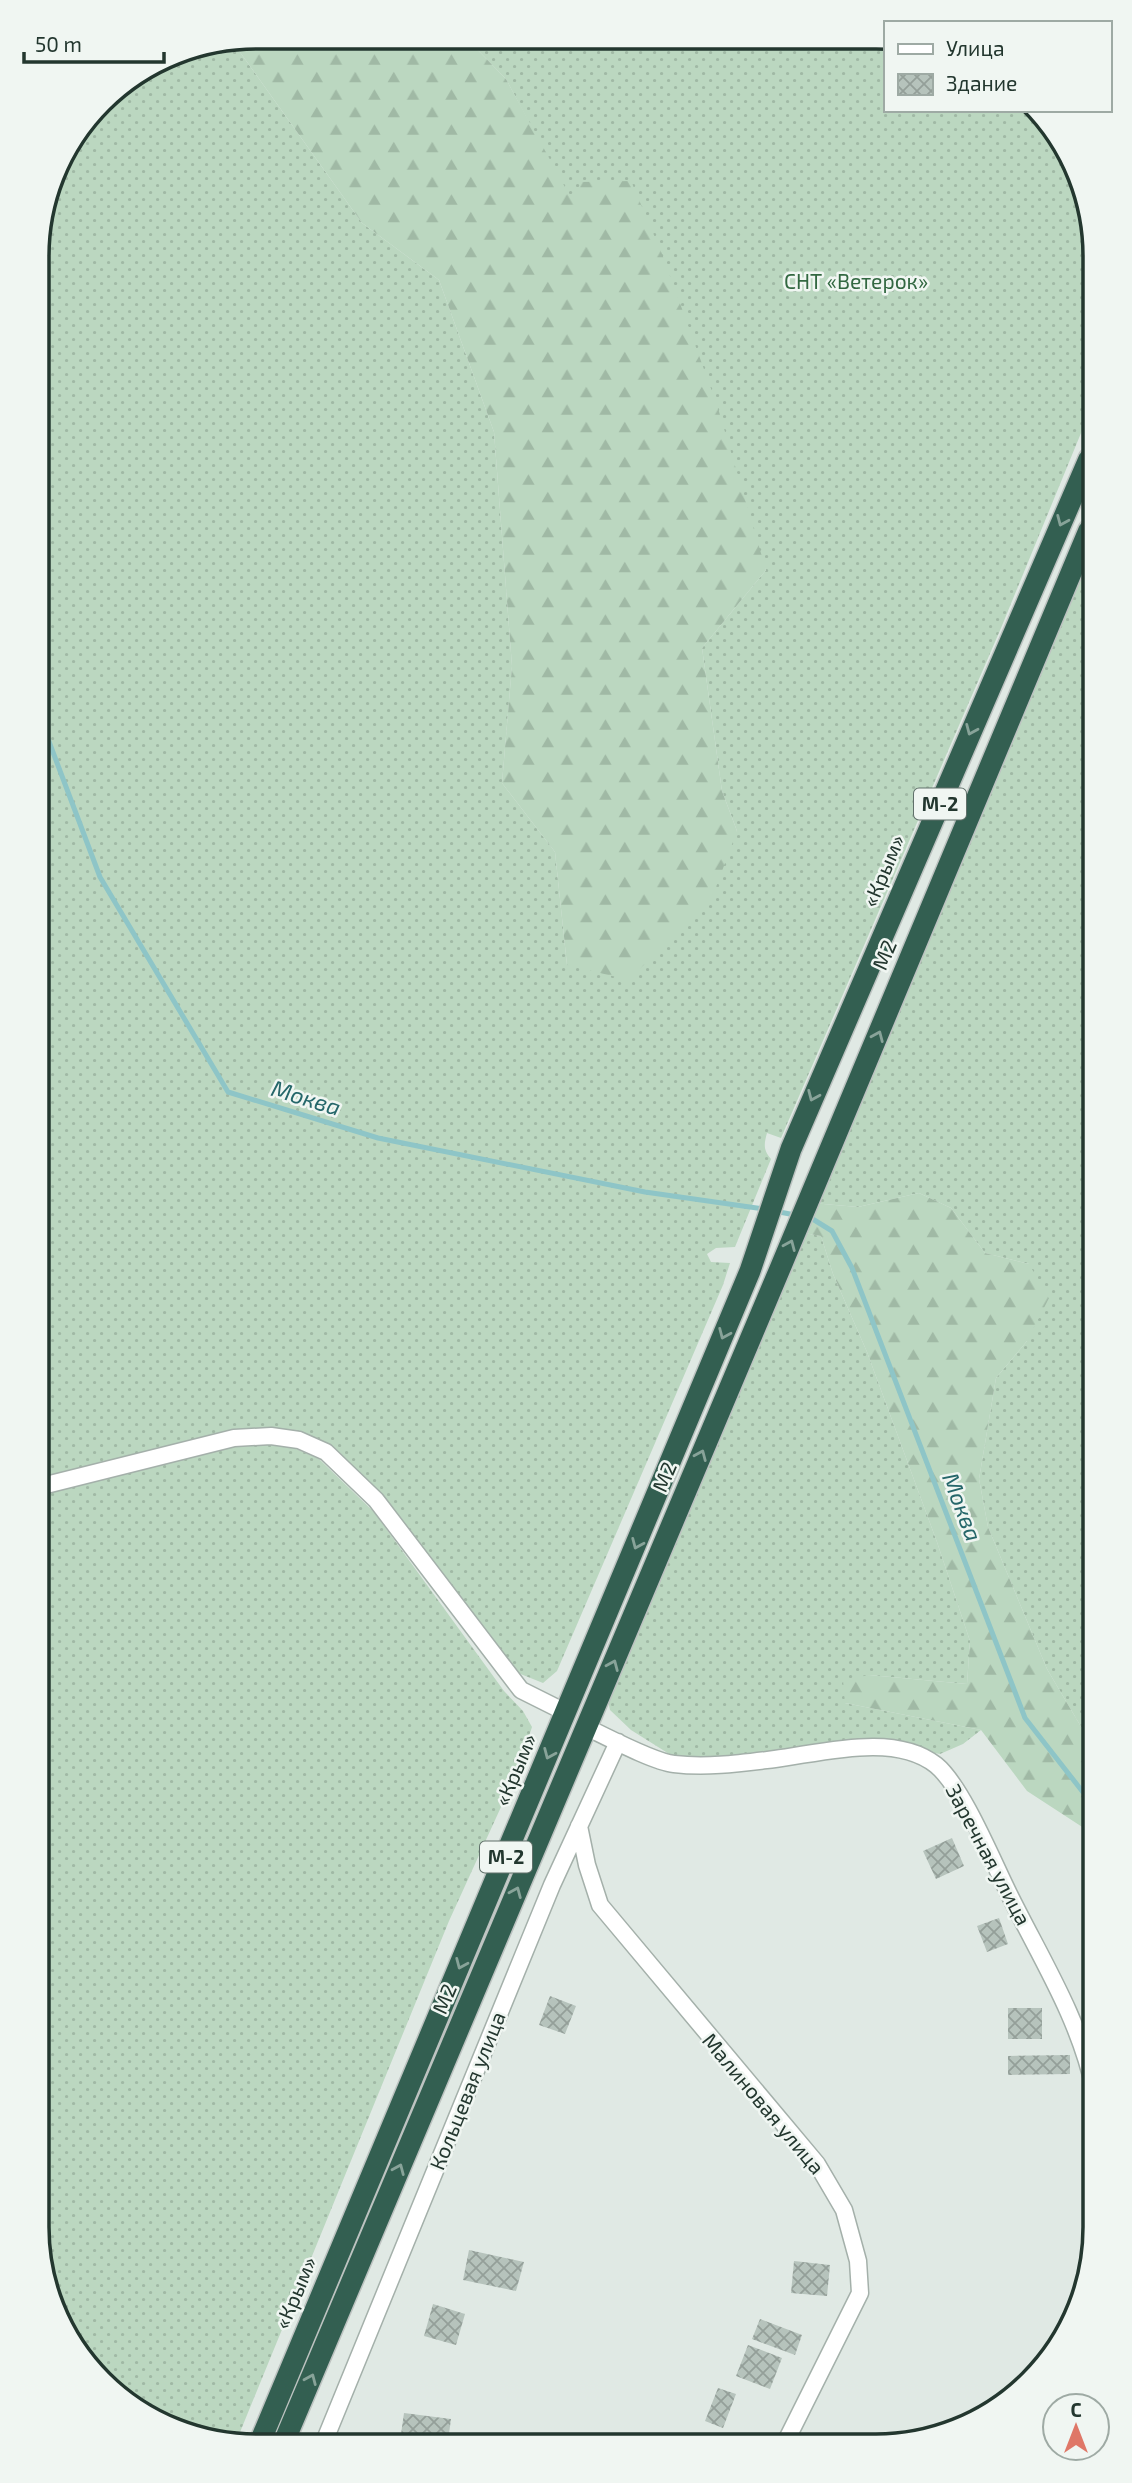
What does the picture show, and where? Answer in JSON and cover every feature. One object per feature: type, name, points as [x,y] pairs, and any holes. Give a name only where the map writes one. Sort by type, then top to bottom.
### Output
[{"type":"highway","name":"«Крым»","points":[[263,2434],[750,1271],[791,1149],[1083,471]]},
{"type":"highway","name":"М2","points":[[287,2434],[1083,544]]},
{"type":"street","points":[[49,1484],[234,1438],[271,1436],[299,1440],[326,1452],[376,1500],[521,1690],[565,1712]]},
{"type":"street","name":"Заречная улица","points":[[586,1727],[672,1764],[716,1765],[848,1747],[905,1750],[935,1763],[961,1798],[1061,1992],[1083,2056]]},
{"type":"street","name":"Кольцевая улица","points":[[327,2434],[552,1885],[618,1742]]},
{"type":"street","name":"Малиновая улица","points":[[579,1825],[587,1865],[600,1905],[680,2004],[817,2164],[844,2210],[858,2261],[860,2293],[790,2434]]},
{"type":"green space","name":"СНТ «Ветерок»","points":[[477,49],[884,49],[884,112],[1025,112],[1032,119],[1062,164],[1067,177],[1076,202],[1083,256],[1083,428],[1001,628],[781,1138],[767,1133],[765,1147],[771,1159],[735,1247],[716,1248],[707,1254],[711,1262],[730,1263],[723,1285],[557,1671],[543,1683],[518,1673],[462,1598],[354,1467],[330,1445],[305,1434],[280,1430],[49,1478],[49,242],[56,202],[77,152],[100,119],[119,100],[152,77],[177,65],[202,56],[238,50],[362,223],[439,280],[494,432],[512,666],[502,783],[555,852],[567,965],[737,831],[722,791],[702,648],[766,570],[506,79]]},
{"type":"green space","points":[[477,49],[506,79],[572,200],[582,182],[631,181],[662,254],[717,405],[766,570],[702,648],[722,791],[737,831],[713,895],[629,980],[567,965],[555,852],[502,783],[512,666],[494,432],[439,280],[362,223],[238,50]]},
{"type":"green space","points":[[1083,542],[1083,1730],[1047,1669],[988,1527],[979,1479],[996,1378],[1027,1341],[1029,1264],[985,1253],[951,1208],[919,1193],[858,1207],[812,1203]]},
{"type":"green space","points":[[919,1193],[951,1208],[985,1253],[1029,1264],[1049,1298],[1027,1341],[996,1378],[979,1479],[988,1527],[1047,1669],[1083,1730],[1083,1827],[1027,1791],[981,1730],[845,1703],[843,1680],[869,1675],[967,1684],[970,1641],[937,1542],[867,1352],[833,1274],[821,1236],[798,1232],[812,1203],[858,1207]]},
{"type":"green space","points":[[798,1232],[821,1236],[833,1274],[867,1352],[937,1542],[970,1641],[967,1684],[869,1675],[845,1703],[981,1730],[963,1744],[940,1754],[906,1748],[716,1763],[674,1757],[631,1730],[610,1710],[605,1687]]},
{"type":"green space","points":[[235,1445],[287,1445],[319,1459],[374,1512],[504,1691],[523,1711],[532,1727],[517,1772],[449,1921],[239,2434],[189,2423],[164,2413],[130,2391],[110,2373],[77,2331],[65,2306],[56,2281],[49,2227],[49,1492]]},
{"type":"building","points":[[952,1838],[964,1866],[936,1879],[923,1851]]},
{"type":"building","points":[[999,1918],[1008,1944],[987,1952],[977,1926]]},
{"type":"building","points":[[550,1996],[576,2006],[565,2034],[539,2025]]},
{"type":"building","points":[[1008,2008],[1042,2008],[1042,2039],[1008,2039]]},
{"type":"building","points":[[1070,2055],[1070,2074],[1008,2075],[1008,2056]]},
{"type":"building","points":[[469,2250],[524,2262],[516,2291],[463,2280]]},
{"type":"building","points":[[794,2261],[830,2265],[827,2296],[791,2293]]},
{"type":"building","points":[[433,2304],[465,2314],[456,2345],[424,2336]]},
{"type":"building","points":[[760,2319],[802,2335],[795,2355],[752,2339]]},
{"type":"building","points":[[748,2345],[782,2358],[770,2389],[736,2376]]},
{"type":"building","points":[[718,2388],[736,2394],[723,2428],[705,2421]]},
{"type":"building","points":[[404,2413],[451,2419],[449,2434],[401,2434]]},
{"type":"waterway","name":"Моква","points":[[49,742],[100,877],[228,1092],[378,1138],[645,1192],[764,1209]]},
{"type":"waterway","name":"Моква","points":[[774,1211],[790,1214]]},
{"type":"waterway","name":"Моква","points":[[811,1218],[832,1231],[852,1268],[1025,1718],[1083,1792]]}]
